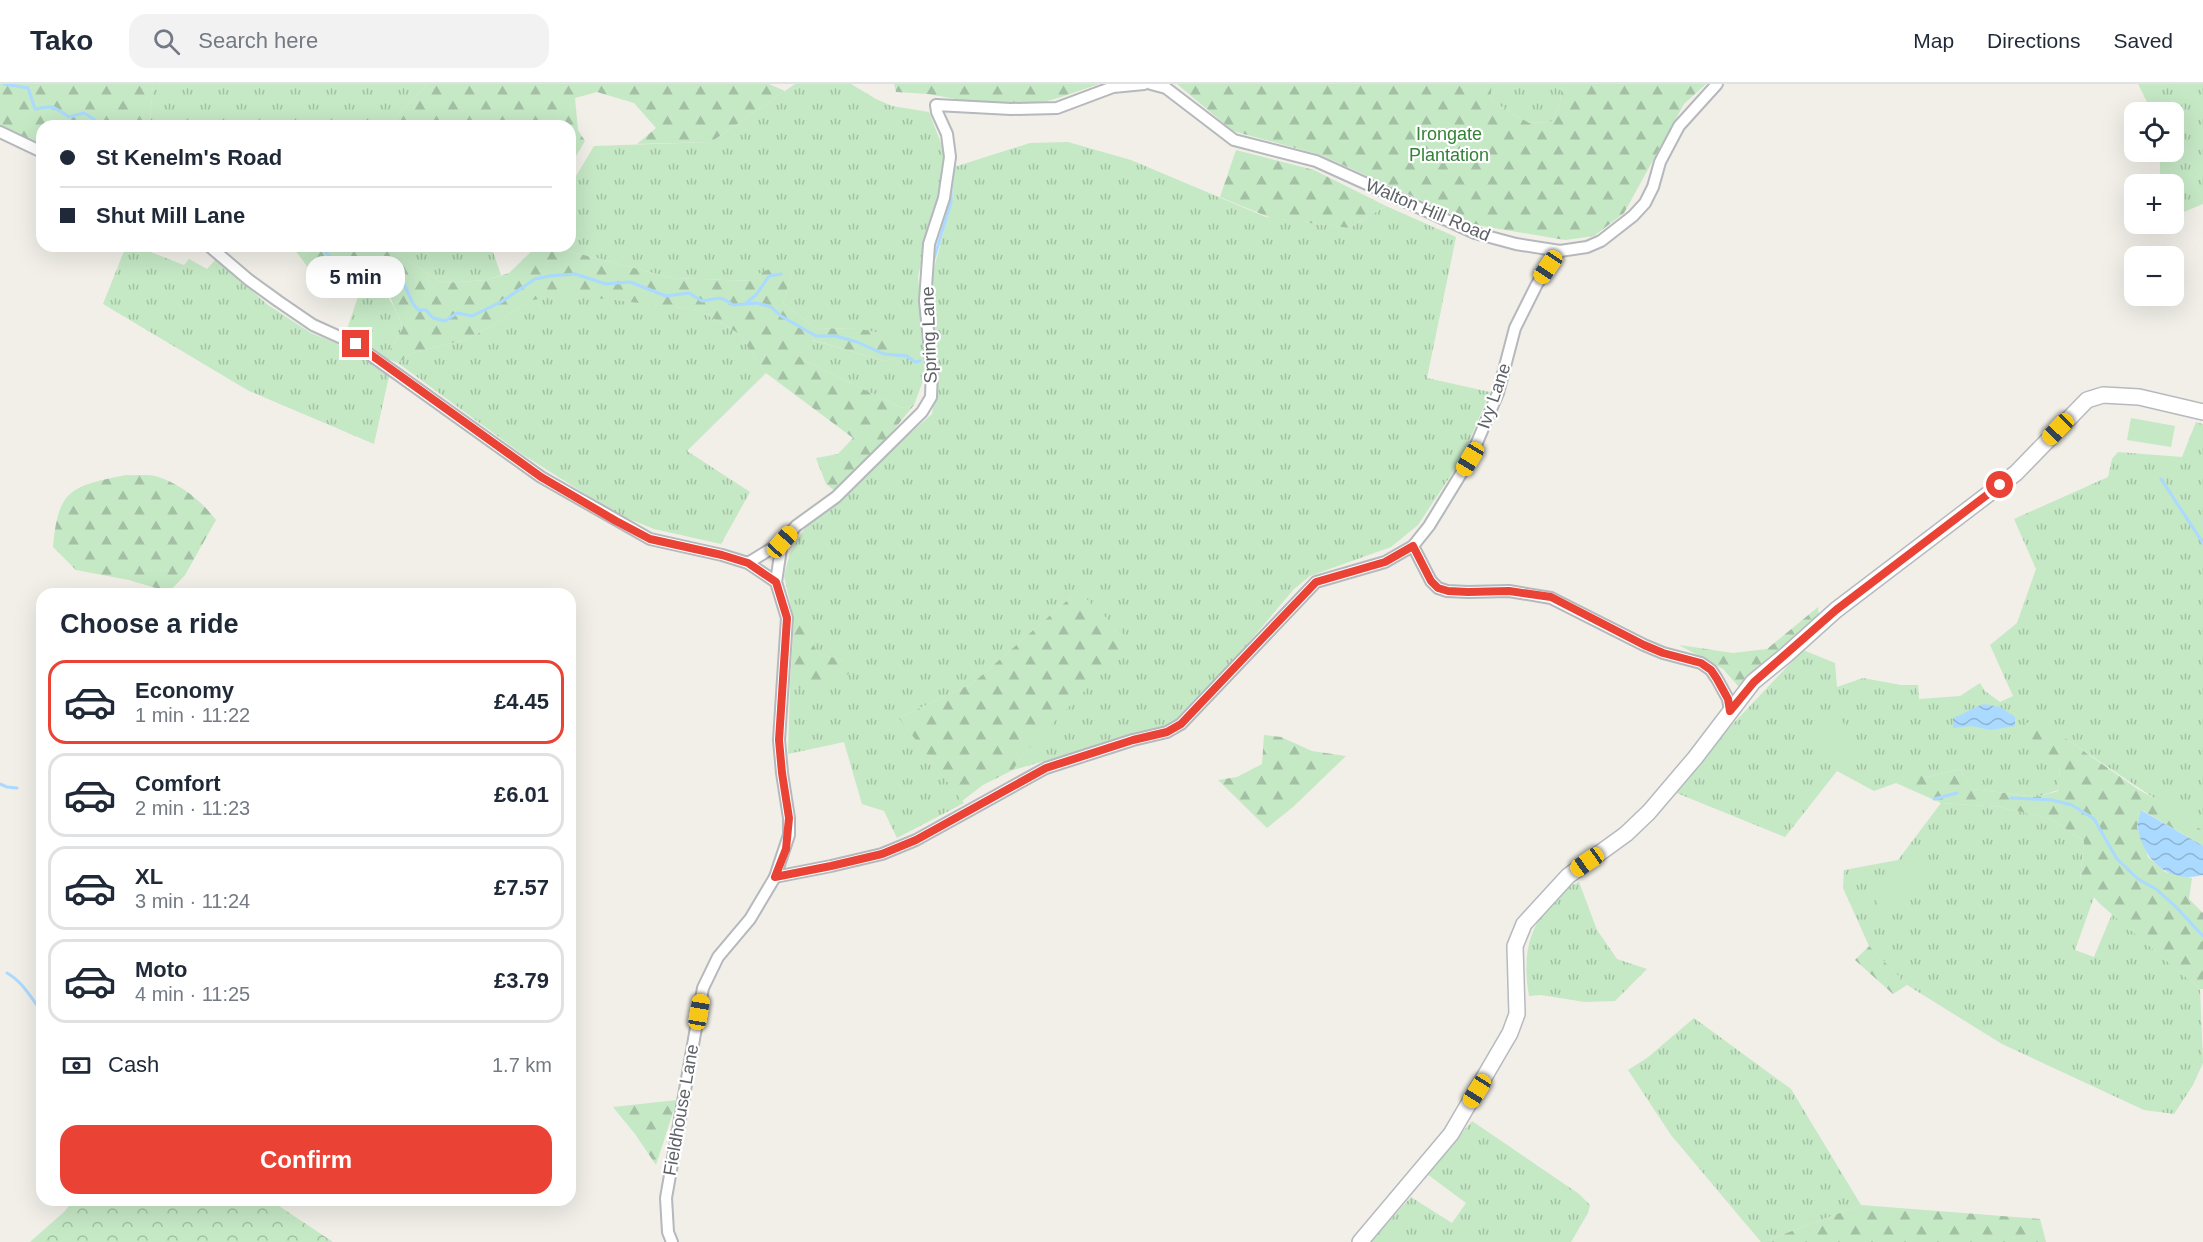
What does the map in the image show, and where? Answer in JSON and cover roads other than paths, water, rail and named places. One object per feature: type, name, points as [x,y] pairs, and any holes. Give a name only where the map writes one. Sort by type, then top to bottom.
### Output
[{"type":"street","name":"Spring Lane","points":[[748,563],[782,542],[796,526],[836,497],[914,421],[931,397],[932,369],[925,301],[929,244],[944,198],[950,157],[947,134],[936,105],[1011,109],[1057,108],[1113,87],[1144,84]]},
{"type":"street","name":"Walton Hill Road","points":[[1151,84],[1166,88],[1234,140],[1316,161],[1475,233],[1516,244],[1560,251],[1587,247],[1601,241],[1633,216],[1645,203],[1653,188],[1660,162],[1679,126],[1717,84]]},
{"type":"street","points":[[0,132],[36,149]]},
{"type":"street","name":"Ivy Lane","points":[[1413,546],[1429,526],[1470,459],[1498,393],[1515,328],[1537,284],[1560,251]]},
{"type":"street","points":[[217,252],[278,301],[313,325],[356,344],[550,483],[650,539],[748,563],[773,579],[782,542]]},
{"type":"street","points":[[1360,1242],[1451,1134],[1510,1033],[1517,1014],[1515,946],[1524,924],[1568,876],[1626,834],[1649,812],[1695,758],[1754,682],[1836,610],[2016,473],[2087,400],[2103,395],[2139,397],[2203,412]]},
{"type":"street","points":[[775,877],[882,854],[916,840],[1046,768],[1133,740],[1167,732],[1189,716],[1316,582],[1385,562],[1413,546],[1431,581],[1438,588],[1468,592],[1509,591],[1551,597],[1644,645],[1663,653],[1701,663],[1711,670],[1717,679],[1728,699],[1730,711]]},
{"type":"street","name":"Fieldhouse Lane","points":[[672,1242],[668,1232],[666,1198],[703,988],[718,957],[750,919],[775,877],[786,849],[789,818],[779,740],[787,618],[773,579]]},
{"type":"water","points":[[1984,704],[2000,707],[2015,717],[2015,726],[1991,730],[1971,726],[1953,728],[1953,718]]},
{"type":"water","points":[[2141,810],[2203,846],[2203,875],[2179,876],[2169,873],[2152,860],[2141,841],[2138,829]]},
{"type":"waterway","points":[[4,84],[28,88],[35,109],[53,107],[69,117],[84,113],[95,120]]},
{"type":"waterway","points":[[933,262],[951,202],[951,184]]},
{"type":"waterway","points":[[326,252],[335,262],[351,271],[377,270],[396,275],[418,310],[426,310],[433,318],[445,321],[457,313],[472,316],[501,302],[535,279],[575,274],[606,284],[630,282],[666,296],[689,293],[702,301],[718,298],[733,305],[757,303],[771,307],[781,316],[816,336],[836,336],[884,354],[907,356],[915,362],[920,361]]},
{"type":"waterway","points":[[931,300],[932,271]]},
{"type":"waterway","points":[[746,303],[756,295],[769,276],[781,274]]},
{"type":"waterway","points":[[2161,479],[2203,543]]},
{"type":"waterway","points":[[0,784],[17,788]]},
{"type":"waterway","points":[[1934,799],[1957,793]]},
{"type":"waterway","points":[[2011,798],[2052,800],[2072,805],[2094,819],[2117,859],[2138,879],[2156,889],[2175,906],[2203,936]]},
{"type":"waterway","points":[[7,973],[22,986],[36,1004]]},
{"type":"park label","name":"Irongate Plantation","points":[[1449,144]]}]
